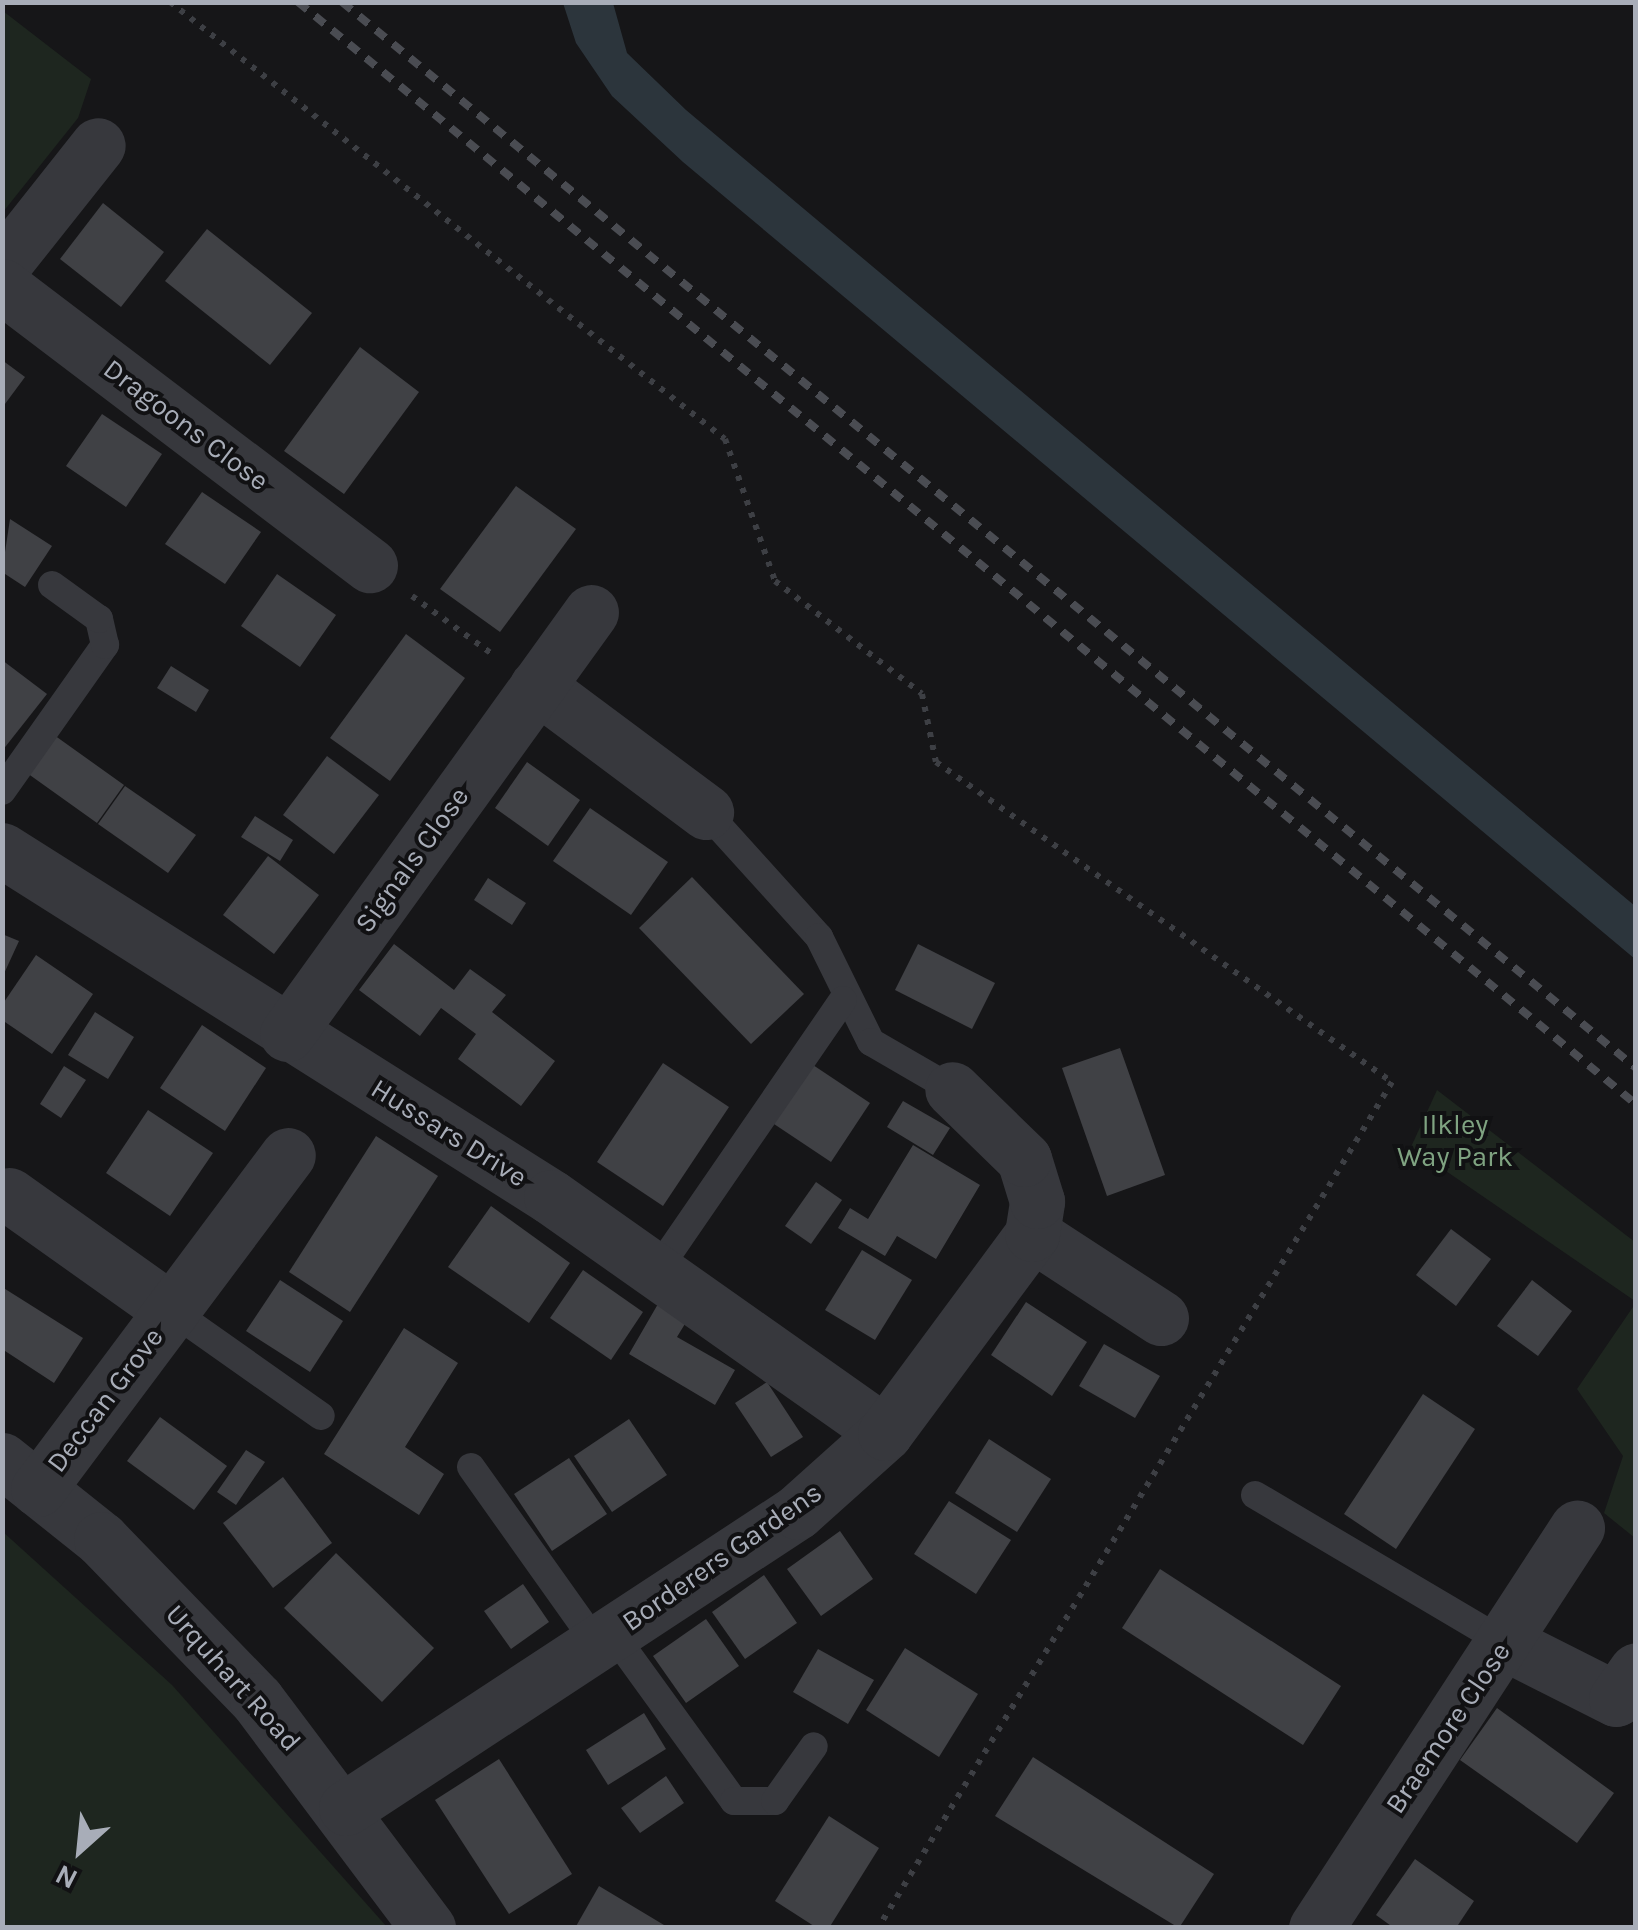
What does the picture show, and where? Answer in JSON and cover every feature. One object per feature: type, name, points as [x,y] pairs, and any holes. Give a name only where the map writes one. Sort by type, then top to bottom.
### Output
[{"type":"street","points":[[2,266],[98,145]]},
{"type":"street","name":"Dragoons Close","points":[[2,286],[370,565]]},
{"type":"street","name":"Signals Close","points":[[286,1034],[591,612]]},
{"type":"street","points":[[537,686],[706,812]]},
{"type":"street","name":"Hussars Drive","points":[[2,850],[656,1272],[886,1432]]},
{"type":"street","points":[[952,1089],[1024,1159],[1037,1201],[1032,1234],[1161,1318]]},
{"type":"street","name":"Deccan Grove","points":[[20,1474],[172,1311],[288,1155]]},
{"type":"street","name":"Deccan Grove","points":[[9,1195],[172,1311]]},
{"type":"street","name":"Borderers Gardens","points":[[346,1808],[797,1512],[886,1432],[1032,1234]]},
{"type":"street","name":"Urquhart Road","points":[[20,1474],[183,1620],[346,1808],[428,1928]]},
{"type":"street","name":"Braemore Close","points":[[1316,1928],[1578,1527]]},
{"type":"street","points":[[1505,1644],[1616,1699],[1636,1670]]},
{"type":"lane","points":[[2,791],[106,646],[99,619],[52,585]]},
{"type":"lane","points":[[706,812],[819,937],[843,1000],[872,1042],[952,1089]]},
{"type":"lane","points":[[656,1272],[843,1000]]},
{"type":"lane","points":[[172,1311],[321,1416]]},
{"type":"lane","points":[[471,1467],[734,1802],[775,1801],[814,1746]]},
{"type":"lane","points":[[1255,1495],[1505,1644]]},
{"type":"path","points":[[170,2],[725,440],[776,581],[922,694],[936,762],[1392,1082],[878,1928]]},
{"type":"path","points":[[370,565],[537,686]]},
{"type":"green space","points":[[3,11],[91,79],[78,118],[3,212]]},
{"type":"green space","name":"Ilkley Way Park","points":[[1437,1090],[1635,1242],[1635,1301],[1411,1147]]},
{"type":"green space","points":[[1635,1304],[1635,1538],[1604,1513],[1623,1456],[1577,1389]]},
{"type":"green space","points":[[2,1531],[172,1685],[387,1927],[3,1927]]},
{"type":"shaded area","points":[[563,3],[613,3],[627,53],[686,110],[1635,906],[1635,959],[683,162],[612,96],[576,43]]},
{"type":"building","points":[[103,203],[164,252],[121,307],[60,259]]},
{"type":"building","points":[[207,229],[312,313],[270,365],[165,281]]},
{"type":"building","points":[[360,347],[419,392],[344,494],[284,451]]},
{"type":"building","points":[[2,360],[25,377],[2,408]]},
{"type":"building","points":[[102,414],[162,454],[126,507],[66,466]]},
{"type":"building","points":[[516,486],[576,529],[500,632],[440,589]]},
{"type":"building","points":[[202,492],[261,532],[225,584],[165,544]]},
{"type":"building","points":[[10,519],[52,546],[25,587],[2,572]]},
{"type":"building","points":[[277,574],[336,615],[300,667],[241,626]]},
{"type":"building","points":[[406,634],[465,678],[390,781],[330,738]]},
{"type":"building","points":[[2,660],[47,694],[2,751]]},
{"type":"building","points":[[171,666],[209,690],[196,712],[157,688]]},
{"type":"building","points":[[54,735],[124,785],[97,823],[27,773]]},
{"type":"building","points":[[327,756],[379,795],[334,854],[283,815]]},
{"type":"building","points":[[527,762],[580,800],[548,846],[495,808]]},
{"type":"building","points":[[125,786],[196,835],[168,873],[98,824]]},
{"type":"building","points":[[590,808],[668,862],[631,915],[553,861]]},
{"type":"building","points":[[255,816],[293,840],[280,861],[241,837]]},
{"type":"building","points":[[268,856],[319,895],[274,954],[223,915]]},
{"type":"building","points":[[692,877],[804,994],[751,1044],[639,928]]},
{"type":"building","points":[[488,878],[526,903],[512,925],[474,900]]},
{"type":"building","points":[[2,934],[19,941],[2,978]]},
{"type":"building","points":[[394,944],[454,990],[470,969],[506,995],[492,1012],[555,1061],[521,1106],[458,1059],[476,1034],[441,1008],[420,1036],[359,990]]},
{"type":"building","points":[[918,944],[995,983],[972,1029],[895,990]]},
{"type":"building","points":[[36,955],[93,994],[52,1054],[2,1020],[2,1005]]},
{"type":"building","points":[[95,1012],[134,1037],[108,1079],[68,1055]]},
{"type":"building","points":[[202,1025],[266,1068],[225,1131],[160,1088]]},
{"type":"building","points":[[1120,1048],[1165,1175],[1107,1196],[1062,1068]]},
{"type":"building","points":[[663,1063],[729,1107],[663,1206],[597,1162]]},
{"type":"building","points":[[810,1063],[870,1103],[831,1162],[771,1122]]},
{"type":"building","points":[[64,1066],[86,1080],[61,1118],[40,1104]]},
{"type":"building","points":[[903,1101],[950,1128],[933,1155],[887,1127]]},
{"type":"building","points":[[148,1110],[213,1153],[170,1216],[106,1173]]},
{"type":"building","points":[[376,1136],[438,1176],[350,1312],[289,1272]]},
{"type":"building","points":[[913,1145],[980,1185],[936,1259],[897,1236],[885,1256],[838,1228],[850,1208],[868,1219]]},
{"type":"building","points":[[816,1182],[842,1200],[811,1244],[785,1226]]},
{"type":"building","points":[[491,1206],[570,1263],[529,1323],[448,1267]]},
{"type":"building","points":[[1451,1229],[1491,1259],[1456,1306],[1416,1275]]},
{"type":"building","points":[[862,1250],[912,1280],[875,1340],[825,1310]]},
{"type":"building","points":[[583,1270],[643,1312],[611,1360],[550,1318]]},
{"type":"building","points":[[280,1280],[343,1321],[310,1372],[246,1331]]},
{"type":"building","points":[[1532,1280],[1572,1311],[1538,1356],[1497,1326]]},
{"type":"building","points":[[2,1287],[83,1338],[54,1383],[2,1349]]},
{"type":"building","points":[[662,1297],[691,1314],[677,1337],[735,1370],[715,1405],[629,1354]]},
{"type":"building","points":[[1026,1302],[1087,1342],[1052,1396],[991,1355]]},
{"type":"building","points":[[404,1328],[458,1363],[405,1447],[444,1474],[419,1515],[324,1454]]},
{"type":"building","points":[[1104,1344],[1160,1376],[1135,1418],[1079,1386]]},
{"type":"building","points":[[767,1382],[803,1437],[771,1457],[735,1403]]},
{"type":"building","points":[[1423,1394],[1475,1429],[1396,1549],[1344,1514]]},
{"type":"building","points":[[160,1417],[227,1466],[194,1510],[127,1461]]},
{"type":"building","points":[[629,1419],[667,1475],[612,1512],[574,1456]]},
{"type":"building","points":[[989,1439],[1051,1479],[1017,1532],[955,1493]]},
{"type":"building","points":[[246,1450],[265,1462],[236,1505],[217,1492]]},
{"type":"building","points":[[569,1458],[607,1514],[552,1551],[514,1494]]},
{"type":"building","points":[[283,1477],[332,1543],[273,1588],[223,1523]]},
{"type":"building","points":[[949,1501],[1011,1540],[976,1594],[914,1554]]},
{"type":"building","points":[[840,1531],[873,1579],[821,1616],[787,1569]]},
{"type":"building","points":[[336,1553],[434,1648],[382,1702],[284,1608]]},
{"type":"building","points":[[1160,1569],[1341,1686],[1303,1745],[1122,1628]]},
{"type":"building","points":[[764,1575],[797,1623],[745,1659],[712,1612]]},
{"type":"building","points":[[523,1584],[549,1622],[511,1649],[484,1611]]},
{"type":"building","points":[[706,1619],[739,1666],[686,1703],[653,1656]]},
{"type":"building","points":[[905,1648],[978,1694],[939,1757],[866,1710]]},
{"type":"building","points":[[818,1649],[874,1680],[848,1724],[793,1692]]},
{"type":"building","points":[[1497,1708],[1614,1793],[1577,1843],[1460,1760]]},
{"type":"building","points":[[644,1713],[666,1749],[608,1785],[586,1750]]},
{"type":"building","points":[[1033,1757],[1214,1874],[1179,1928],[995,1816]]},
{"type":"building","points":[[499,1759],[572,1874],[509,1914],[435,1800]]},
{"type":"building","points":[[666,1776],[684,1803],[640,1833],[621,1808]]},
{"type":"building","points":[[829,1816],[879,1848],[829,1928],[817,1928],[775,1901]]},
{"type":"building","points":[[1415,1859],[1474,1901],[1456,1928],[1394,1928],[1376,1915]]},
{"type":"building","points":[[599,1886],[669,1928],[575,1928]]},
{"type":"railway","points":[[298,2],[1636,1104]]},
{"type":"railway","points":[[342,2],[1636,1068]]}]
